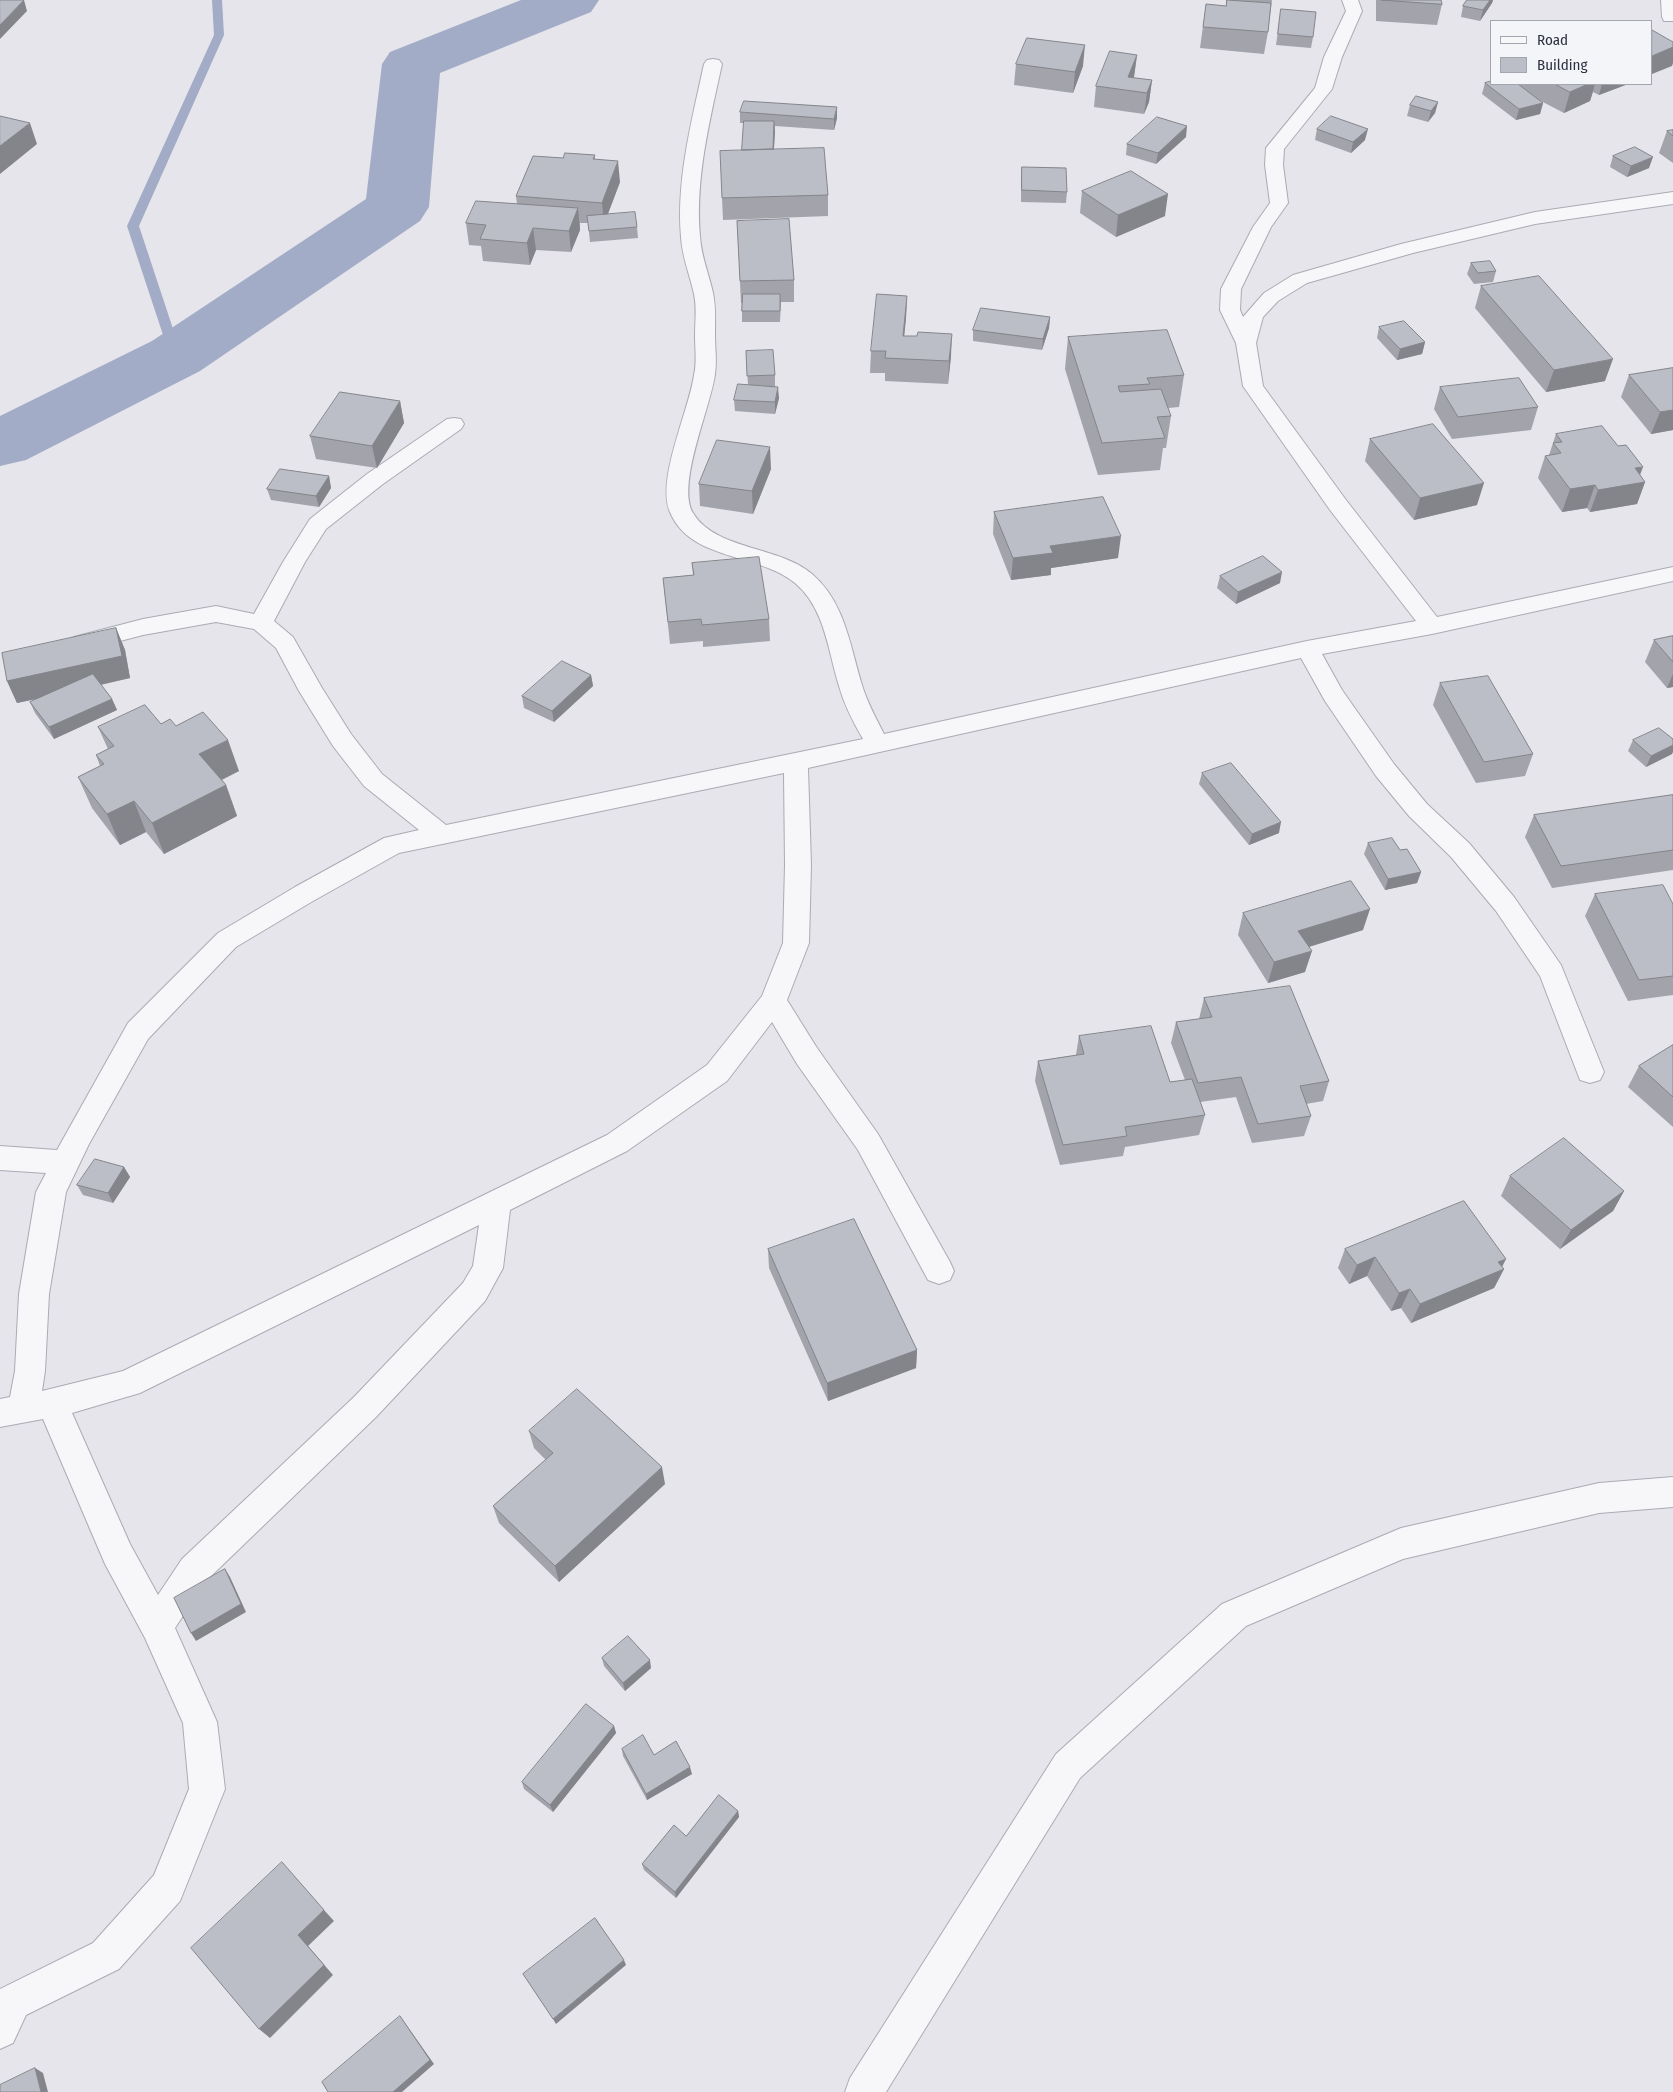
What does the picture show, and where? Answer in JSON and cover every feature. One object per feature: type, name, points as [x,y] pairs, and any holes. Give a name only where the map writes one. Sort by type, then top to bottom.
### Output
[{"type":"street","points":[[1350,0],[1354,11],[1333,57],[1323,89],[1275,148],[1274,165],[1279,203],[1262,227],[1231,289],[1230,310],[1246,343],[1253,386],[1338,505],[1432,626]]},
{"type":"street","points":[[713,64],[700,123],[692,187],[690,236],[705,300],[705,375],[680,472],[678,498],[681,512],[696,530],[712,541],[779,563],[803,578],[822,598],[841,644],[850,685],[878,744]]},
{"type":"street","points":[[1246,343],[1254,315],[1271,297],[1300,279],[1408,248],[1535,218],[1673,198]]},
{"type":"street","points":[[261,623],[294,562],[318,524],[375,479],[454,424]]},
{"type":"street","points":[[0,2030],[13,2002],[106,1956],[167,1888],[207,1789],[200,1722],[158,1626],[117,1553],[93,1494],[25,1408],[30,1370],[34,1294],[51,1192],[78,1137],[138,1032],[227,940],[393,844],[796,762],[1307,649],[1432,626],[1673,574]]},
{"type":"street","points":[[61,648],[143,627],[216,614],[261,623],[285,643],[311,691],[342,740],[373,780],[441,834]]},
{"type":"street","points":[[1307,649],[1333,695],[1385,770],[1418,810],[1460,850],[1505,904],[1552,972],[1590,1072]]},
{"type":"street","points":[[25,1408],[129,1383],[617,1143],[717,1073],[773,1001],[796,943],[798,865],[796,762]]},
{"type":"street","points":[[773,1001],[807,1056],[868,1142],[938,1271]]},
{"type":"street","points":[[0,1158],[65,1163]]},
{"type":"street","points":[[158,1626],[194,1570],[365,1407],[474,1292],[488,1268],[496,1202]]},
{"type":"street","points":[[864,2092],[1068,1766],[1234,1615],[1402,1544],[1599,1498],[1673,1492]]},
{"type":"building","points":[[0,0],[24,0],[0,25]]},
{"type":"building","points":[[1227,0],[1271,3],[1268,32],[1203,27],[1206,4],[1226,6]]},
{"type":"building","points":[[1381,0],[1441,0],[1442,4]]},
{"type":"building","points":[[1467,0],[1490,0],[1483,10],[1463,6]]},
{"type":"building","points":[[1281,9],[1316,12],[1313,37],[1278,34]]},
{"type":"building","points":[[1653,31],[1673,42],[1673,47],[1653,56]]},
{"type":"building","points":[[1027,38],[1085,45],[1075,72],[1016,64]]},
{"type":"building","points":[[1110,51],[1137,55],[1128,77],[1152,80],[1147,93],[1096,86]]},
{"type":"building","points":[[1490,82],[1490,85],[1519,85],[1543,103],[1519,109],[1485,83]]},
{"type":"building","points":[[1557,85],[1586,85],[1570,92]]},
{"type":"building","points":[[1416,96],[1438,102],[1431,111],[1410,105]]},
{"type":"building","points":[[744,101],[837,107],[834,119],[740,112]]},
{"type":"building","points":[[0,116],[30,123],[0,146]]},
{"type":"building","points":[[1331,116],[1368,129],[1353,142],[1317,129]]},
{"type":"building","points":[[1157,117],[1187,126],[1158,153],[1127,144]]},
{"type":"building","points":[[744,121],[774,121],[773,149],[742,150]]},
{"type":"building","points":[[1673,130],[1673,136],[1667,131]]},
{"type":"building","points":[[1635,147],[1653,157],[1631,166],[1613,156]]},
{"type":"building","points":[[824,148],[828,195],[722,198],[720,151]]},
{"type":"building","points":[[565,153],[595,155],[593,159],[618,161],[602,203],[516,196],[533,156],[563,158]]},
{"type":"building","points":[[1022,167],[1066,168],[1067,192],[1022,190]]},
{"type":"building","points":[[1131,171],[1168,194],[1118,215],[1082,191]]},
{"type":"building","points":[[476,201],[578,208],[569,231],[533,228],[527,243],[480,239],[486,225],[466,223]]},
{"type":"building","points":[[635,212],[637,227],[589,231],[587,216]]},
{"type":"building","points":[[789,219],[794,280],[740,281],[737,221]]},
{"type":"building","points":[[1490,261],[1496,271],[1478,273],[1471,263]]},
{"type":"building","points":[[1539,276],[1613,359],[1554,370],[1481,286]]},
{"type":"building","points":[[743,294],[780,294],[780,311],[742,311]]},
{"type":"building","points":[[877,294],[907,296],[903,336],[917,336],[918,332],[952,334],[949,361],[885,358],[886,351],[871,351]]},
{"type":"building","points":[[981,308],[1050,317],[1043,339],[973,330]]},
{"type":"building","points":[[1404,321],[1425,342],[1400,349],[1379,327]]},
{"type":"building","points":[[1167,330],[1184,375],[1147,378],[1150,384],[1118,386],[1120,392],[1161,389],[1171,416],[1157,417],[1165,438],[1102,443],[1068,337]]},
{"type":"building","points":[[773,350],[775,375],[747,376],[746,351]]},
{"type":"building","points":[[1673,368],[1673,410],[1660,412],[1629,375]]},
{"type":"building","points":[[1519,378],[1538,407],[1458,417],[1440,387]]},
{"type":"building","points":[[738,384],[778,387],[775,402],[734,400]]},
{"type":"building","points":[[340,392],[400,401],[372,446],[310,436]]},
{"type":"building","points":[[1433,424],[1484,483],[1420,498],[1370,439]]},
{"type":"building","points":[[1602,426],[1618,446],[1626,445],[1643,467],[1635,468],[1645,482],[1598,490],[1595,485],[1570,489],[1545,456],[1561,453],[1553,443],[1562,442],[1556,434]]},
{"type":"building","points":[[717,440],[770,447],[752,491],[699,484]]},
{"type":"building","points":[[280,469],[329,476],[316,496],[267,489]]},
{"type":"building","points":[[1103,497],[1121,536],[1050,546],[1053,553],[1013,558],[994,512]]},
{"type":"building","points":[[1263,556],[1282,572],[1238,592],[1220,576]]},
{"type":"building","points":[[759,557],[769,619],[702,625],[701,619],[668,622],[663,578],[694,575],[692,563]]},
{"type":"building","points":[[116,628],[122,656],[7,681],[2,653]]},
{"type":"building","points":[[1673,636],[1673,662],[1654,640]]},
{"type":"building","points":[[562,661],[591,675],[552,711],[522,696]]},
{"type":"building","points":[[93,674],[112,699],[49,727],[30,702]]},
{"type":"building","points":[[1488,676],[1533,754],[1484,762],[1440,683]]},
{"type":"building","points":[[145,705],[161,724],[170,719],[176,726],[203,712],[228,740],[199,754],[226,785],[152,823],[134,801],[107,814],[78,777],[104,764],[96,755],[114,746],[98,727]]},
{"type":"building","points":[[1659,728],[1673,739],[1673,745],[1651,756],[1633,740]]},
{"type":"building","points":[[1231,763],[1281,822],[1252,834],[1202,773]]},
{"type":"building","points":[[1673,795],[1673,850],[1561,866],[1534,815]]},
{"type":"building","points":[[1392,838],[1400,850],[1407,849],[1421,872],[1388,879],[1368,843]]},
{"type":"building","points":[[1351,881],[1370,909],[1298,931],[1312,951],[1274,962],[1243,913]]},
{"type":"building","points":[[1663,885],[1673,904],[1673,976],[1639,980],[1595,894]]},
{"type":"building","points":[[1290,986],[1329,1081],[1300,1086],[1311,1116],[1258,1124],[1241,1077],[1198,1083],[1176,1022],[1212,1017],[1204,998]]},
{"type":"building","points":[[1151,1026],[1170,1082],[1192,1079],[1205,1115],[1125,1127],[1127,1136],[1063,1145],[1038,1061],[1084,1054],[1079,1036]]},
{"type":"building","points":[[1673,1045],[1673,1097],[1639,1066]]},
{"type":"building","points":[[1564,1138],[1624,1191],[1571,1230],[1510,1176]]},
{"type":"building","points":[[95,1159],[124,1167],[108,1193],[77,1185]]},
{"type":"building","points":[[1464,1201],[1506,1259],[1498,1262],[1504,1269],[1420,1304],[1410,1289],[1399,1293],[1375,1257],[1357,1265],[1345,1249]]},
{"type":"building","points":[[854,1219],[917,1350],[827,1383],[768,1249]]},
{"type":"building","points":[[577,1389],[662,1467],[555,1566],[493,1506],[553,1453],[529,1431]]},
{"type":"building","points":[[225,1569],[241,1604],[191,1633],[174,1598]]},
{"type":"building","points":[[628,1636],[650,1660],[623,1683],[602,1658]]},
{"type":"building","points":[[586,1704],[614,1726],[550,1805],[522,1782]]},
{"type":"building","points":[[643,1735],[654,1755],[676,1741],[690,1767],[646,1794],[622,1749]]},
{"type":"building","points":[[719,1795],[738,1811],[675,1892],[642,1864],[674,1825],[686,1836]]},
{"type":"building","points":[[282,1862],[324,1910],[298,1935],[324,1965],[259,2029],[191,1948]]},
{"type":"building","points":[[595,1918],[624,1960],[553,2019],[523,1974]]},
{"type":"building","points":[[400,2016],[430,2060],[393,2092],[328,2092],[322,2082]]},
{"type":"building","points":[[35,2068],[41,2092],[0,2092],[0,2085]]},
{"type":"waterway","points":[[176,356],[133,226],[219,35],[217,0]]},
{"type":"waterway","points":[[0,444],[176,356],[397,207],[411,64],[571,0]]}]
